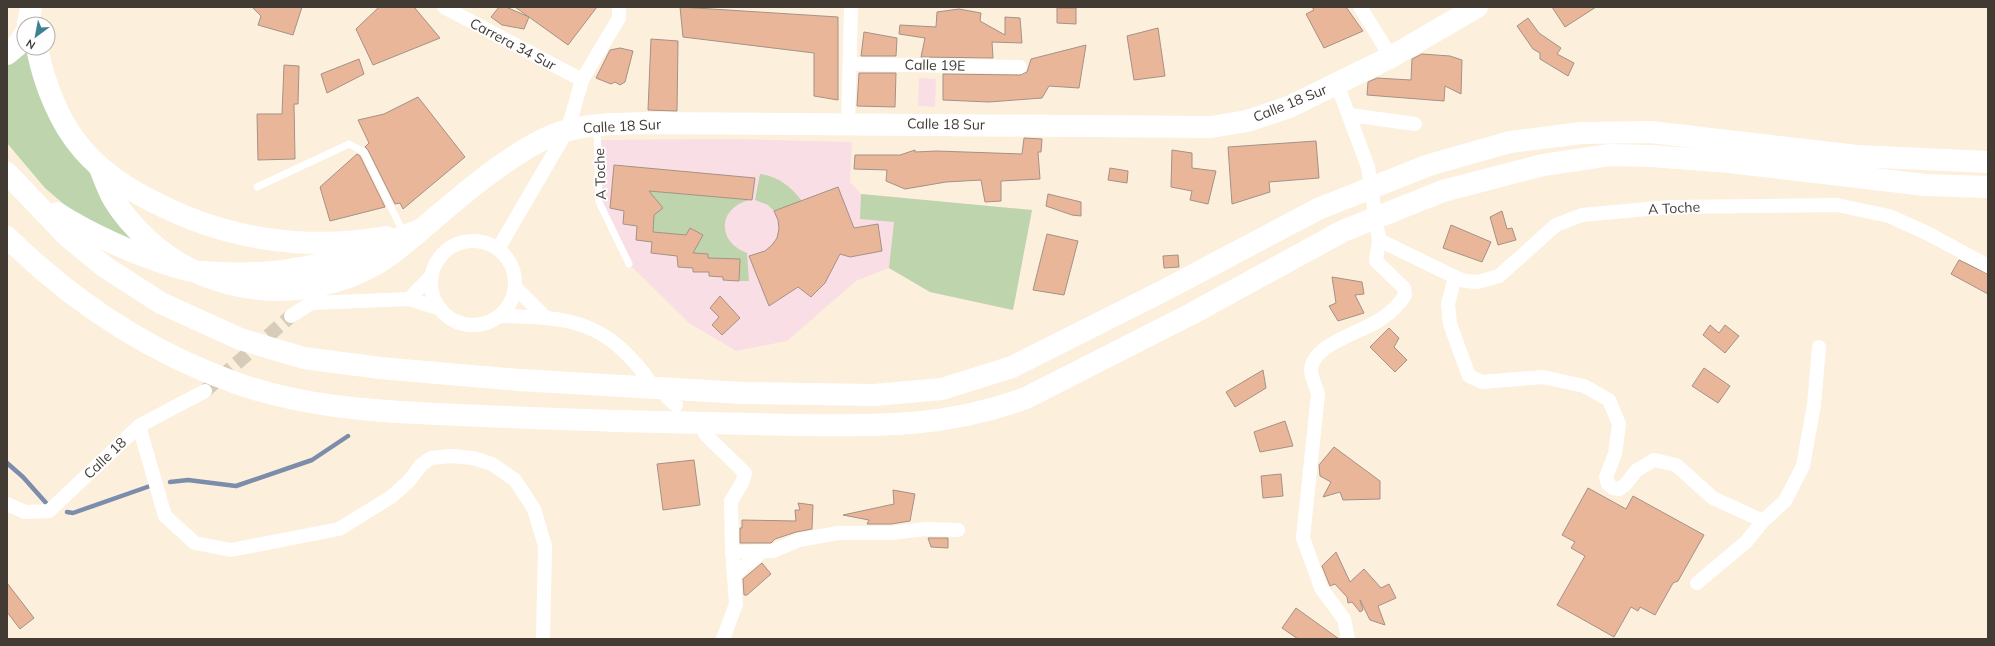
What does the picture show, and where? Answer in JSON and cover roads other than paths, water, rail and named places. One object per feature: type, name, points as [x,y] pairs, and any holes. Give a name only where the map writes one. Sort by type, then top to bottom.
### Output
[{"type":"main road","name":"Calle 18 Sur","points":[[412,232],[519,154],[542,140],[568,129],[648,123],[848,123],[1211,127],[1247,121],[1289,107],[1391,56],[1477,7]]},
{"type":"main road","points":[[7,54],[16,46]]},
{"type":"main road","points":[[39,56],[46,79],[67,127],[82,149],[100,168],[137,194],[178,215],[222,230],[267,240],[313,244],[358,242],[412,232]]},
{"type":"main road","points":[[10,177],[67,236],[106,267],[161,303],[240,339],[304,358],[380,368],[519,380],[743,393],[874,396],[942,389],[1012,367],[1172,286],[1318,209],[1429,165],[1510,142],[1582,133],[1651,132],[1857,156],[1988,162]]},
{"type":"main road","points":[[7,237],[37,266],[81,303],[152,347],[237,383],[314,403],[366,410],[499,417],[730,424],[885,426],[925,423],[957,418],[997,409],[1026,398],[1193,313],[1343,231],[1443,191],[1543,165],[1610,155],[1651,156],[1730,162],[1925,185],[1988,187]]},
{"type":"main road","points":[[100,168],[114,201],[136,229],[162,253],[193,271],[240,274],[287,271],[333,262],[377,248],[412,232]]},
{"type":"main road","points":[[10,177],[46,206],[80,227],[122,248],[154,260],[193,271],[224,283],[257,290],[290,291],[323,286],[355,275],[378,262],[412,232]]},
{"type":"street","name":"Carrera 34 Sur","points":[[444,7],[582,80]]},
{"type":"street","points":[[498,249],[568,129],[582,80],[619,18],[620,7]]},
{"type":"street","points":[[848,123],[851,7]]},
{"type":"street","points":[[1360,7],[1391,56]]},
{"type":"street","name":"Calle 19E","points":[[850,64],[1020,67]]},
{"type":"street","points":[[1337,84],[1350,115],[1368,167],[1379,240],[1376,261],[1404,288],[1405,295],[1401,301],[1381,319],[1356,334],[1326,347],[1315,356],[1311,370],[1318,394],[1303,538],[1321,588],[1344,619],[1348,639]]},
{"type":"street","points":[[1350,115],[1415,124]]},
{"type":"street","name":"A Toche","points":[[1379,240],[1455,277],[1465,281],[1478,282],[1499,276],[1556,225],[1582,215],[1669,207],[1837,206],[1889,216],[1927,233],[1988,266]]},
{"type":"street","points":[[312,303],[409,299],[440,309],[450,318],[462,323],[476,325],[488,322],[500,316],[510,303],[515,287],[514,272],[507,259],[498,249],[478,241],[458,244],[441,256],[435,265],[432,275],[433,293],[440,309]]},
{"type":"street","points":[[291,316],[355,275]]},
{"type":"street","points":[[409,299],[432,275]]},
{"type":"street","points":[[1455,277],[1448,304],[1450,324],[1469,376],[1482,382],[1543,377],[1584,386],[1609,400],[1619,424],[1615,454],[1606,477],[1608,484],[1613,488],[1619,489],[1625,485],[1637,470],[1654,460],[1676,465],[1713,498],[1763,521]]},
{"type":"street","points":[[515,287],[544,316]]},
{"type":"street","points":[[500,316],[544,316],[569,320],[593,329],[614,342],[633,359],[648,380]]},
{"type":"street","points":[[1698,583],[1746,542],[1763,521],[1785,501],[1803,466],[1814,405],[1819,347]]},
{"type":"street","name":"Calle 18","points":[[7,504],[25,512],[49,511],[139,426],[205,391]]},
{"type":"street","points":[[139,426],[166,516],[195,542],[231,550],[339,529],[391,497],[409,481],[421,465],[431,458],[458,456],[473,458],[492,464],[515,480],[534,509],[545,546],[543,639]]},
{"type":"street","points":[[705,434],[745,473],[742,483],[731,501],[732,552],[736,604],[723,639]]},
{"type":"street","points":[[732,552],[772,551],[804,539],[838,534],[891,533],[926,529],[958,530]]},
{"type":"street","points":[[734,575],[762,552]]},
{"type":"lane","name":"A Toche","points":[[597,126],[599,202],[629,264]]},
{"type":"lane","points":[[257,188],[349,144],[364,152],[412,232]]},
{"type":"waterway","points":[[170,482],[188,480],[236,486],[312,460],[348,436]]},
{"type":"waterway","points":[[7,463],[23,477],[47,504]]},
{"type":"waterway","points":[[67,512],[73,513],[150,486]]},
{"type":"tunnel","points":[[205,391],[291,316]]}]
